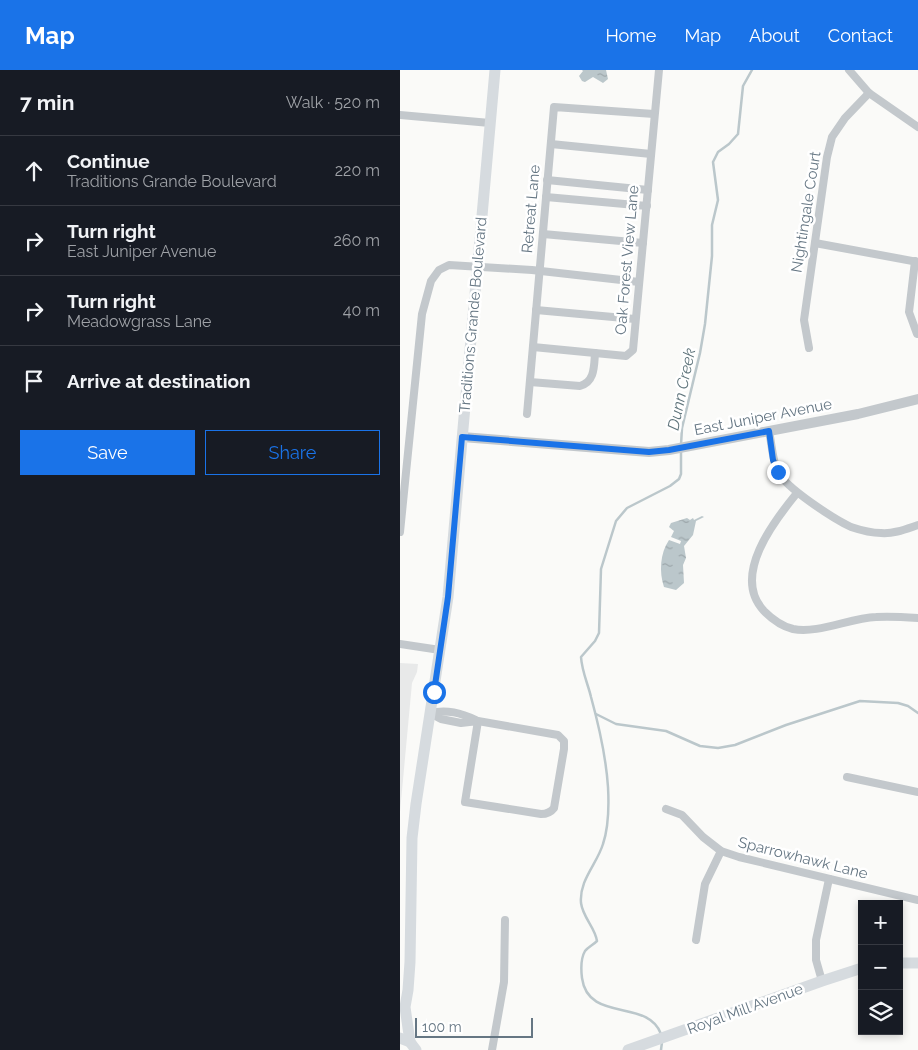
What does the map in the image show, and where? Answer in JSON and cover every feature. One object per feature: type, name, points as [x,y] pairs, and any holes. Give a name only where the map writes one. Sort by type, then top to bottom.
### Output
[{"type":"main road","name":"Traditions Grande Boulevard","points":[[409,1043],[402,1011],[408,990],[410,962],[412,838],[448,597],[495,70]]},
{"type":"main road","points":[[903,963],[918,963]]},
{"type":"main road","name":"Royal Mill Avenue","points":[[628,1050],[822,980],[858,969]]},
{"type":"street","name":"Oak Forest View Lane","points":[[533,347],[626,356],[633,350],[658,70]]},
{"type":"street","points":[[849,70],[868,93],[918,128]]},
{"type":"street","name":"Nightingale Court","points":[[809,348],[804,320],[826,157],[832,137],[845,118],[868,93]]},
{"type":"street","name":"Retreat Lane","points":[[527,414],[554,107],[654,114]]},
{"type":"street","points":[[400,115],[490,123]]},
{"type":"street","points":[[551,144],[651,154]]},
{"type":"street","points":[[548,180],[648,190]]},
{"type":"street","points":[[546,196],[646,206]]},
{"type":"street","points":[[543,234],[643,243]]},
{"type":"street","points":[[815,243],[917,261],[909,312],[917,334]]},
{"type":"street","points":[[400,532],[422,314],[431,281],[439,270],[449,265],[478,266],[639,282]]},
{"type":"street","points":[[536,310],[636,320]]},
{"type":"street","points":[[530,382],[586,385],[592,375],[595,353]]},
{"type":"street","name":"East Juniper Avenue","points":[[462,437],[620,451],[662,451],[858,414],[918,399]]},
{"type":"street","points":[[769,431],[773,460],[778,472],[787,485],[849,526],[882,534],[902,531],[918,525]]},
{"type":"street","points":[[797,493],[786,506],[757,552],[752,574],[754,591],[759,605],[775,621],[793,629],[810,630],[875,617],[918,618]]},
{"type":"street","points":[[400,644],[440,650]]},
{"type":"street","points":[[430,713],[441,719],[461,722],[478,721],[551,733],[562,738],[565,745],[552,811],[541,814],[466,802],[478,721]]},
{"type":"street","points":[[847,777],[918,792]]},
{"type":"street","name":"Sparrowhawk Lane","points":[[666,809],[682,816],[703,837],[721,851],[918,900]]},
{"type":"street","points":[[696,940],[705,884],[721,851]]},
{"type":"street","points":[[822,980],[816,960],[816,940],[829,879]]},
{"type":"street","points":[[492,1050],[504,982],[505,920]]},
{"type":"shaded area","points":[[400,663],[418,664],[412,683],[400,812]]},
{"type":"water","points":[[582,70],[606,70],[608,79],[603,83],[593,77],[585,82],[582,81],[579,76]]},
{"type":"water","points":[[702,516],[704,517],[696,521],[693,535],[684,546],[686,558],[683,565],[684,583],[676,590],[664,587],[661,569],[666,545],[669,540],[680,544],[681,541],[671,537],[674,531],[669,527],[671,523],[687,518],[690,520],[693,518],[694,520]]},
{"type":"waterway","name":"Dunn Creek","points":[[681,445],[682,428],[705,324],[712,256],[712,225],[718,200],[713,162],[718,152],[738,134],[743,86],[752,70]]},
{"type":"waterway","points":[[661,1034],[654,1023],[644,1016],[606,1006],[595,1001],[587,992],[582,978],[584,954],[597,941],[582,908],[581,895],[586,879],[603,844],[607,823],[608,801],[607,776],[602,742],[581,657],[595,641],[599,633],[601,569],[616,521],[627,508],[670,486],[679,479],[681,474],[681,451]]},
{"type":"waterway","points":[[596,714],[616,724],[666,731],[700,746],[718,748],[735,745],[786,725],[860,701],[898,703],[908,706],[918,713]]},
{"type":"waterway","points":[[661,1050],[662,1042]]},
{"type":"route","points":[[434,692],[448,597],[462,437],[649,452],[769,431],[773,460],[778,472]]}]
